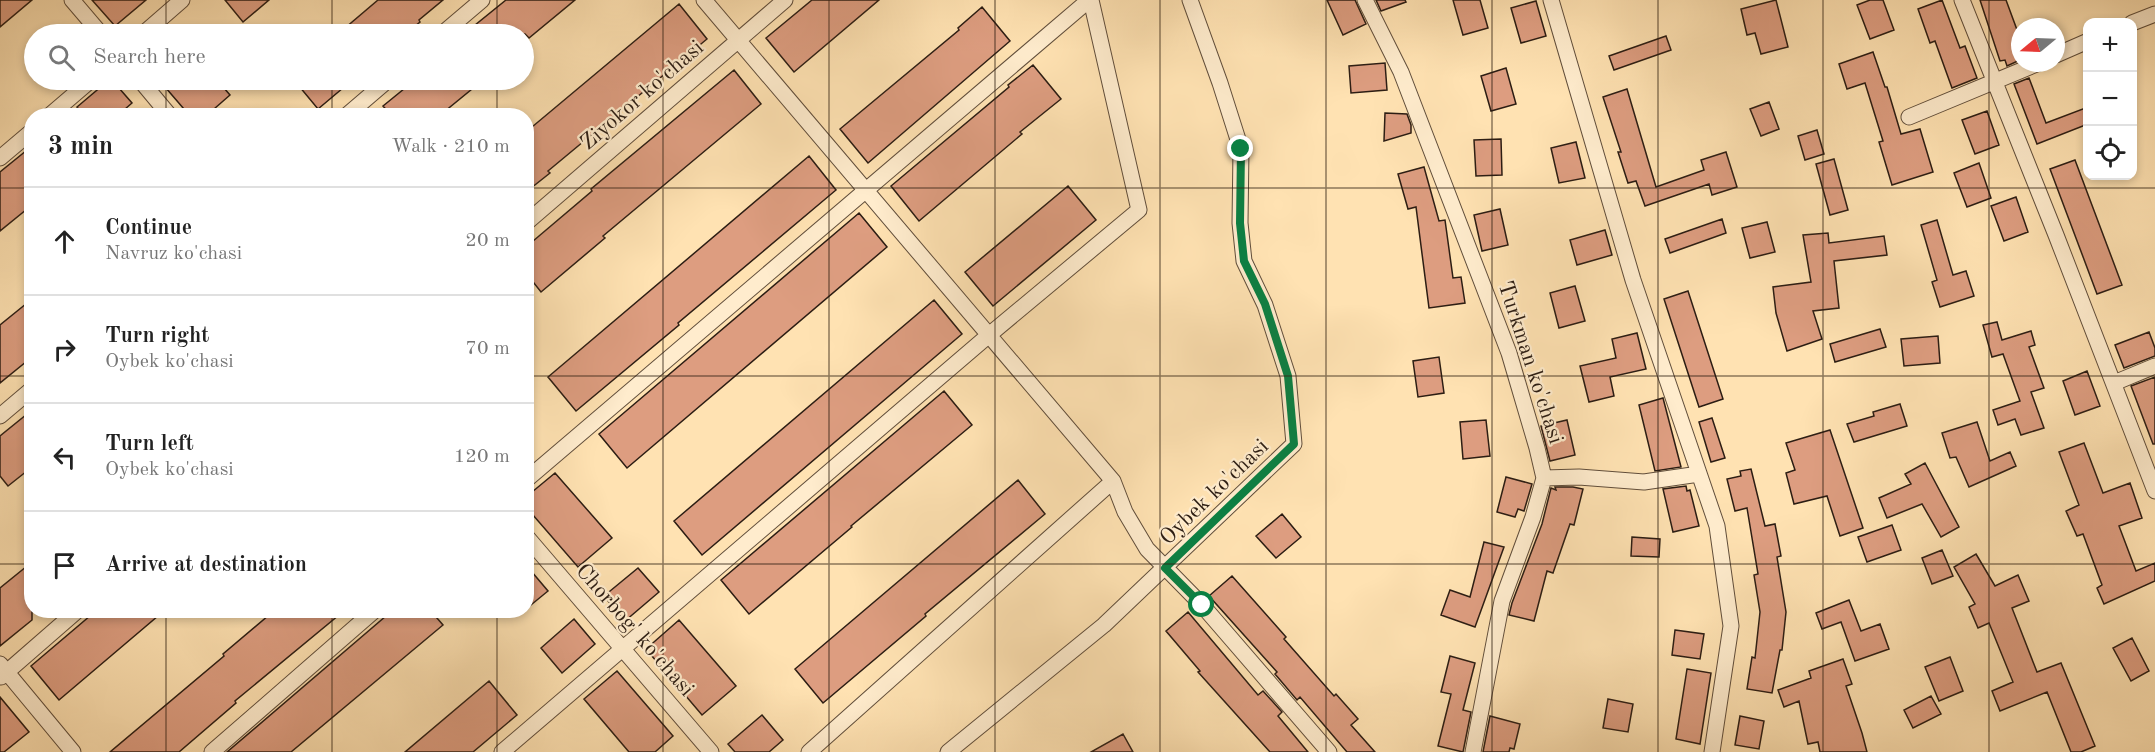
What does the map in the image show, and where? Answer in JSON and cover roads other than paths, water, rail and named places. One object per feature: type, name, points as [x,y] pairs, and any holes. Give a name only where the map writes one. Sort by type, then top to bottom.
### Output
[{"type":"street","points":[[72,0],[92,24]]},
{"type":"street","points":[[154,24],[182,0]]},
{"type":"street","points":[[454,24],[482,0]]},
{"type":"street","points":[[704,0],[1113,482],[1130,521],[1147,549],[1202,605],[1329,752]]},
{"type":"street","name":"Ziyokor ko'chasi","points":[[534,216],[785,0]]},
{"type":"street","points":[[502,752],[989,335],[1139,210],[1090,0],[534,473]]},
{"type":"street","name":"Oybek ko'chasi","points":[[958,749],[1104,625],[1294,444],[1288,376],[1265,304],[1244,261],[1240,223],[1241,149],[1220,82],[1190,0]]},
{"type":"street","name":"Turkman ko'chasi","points":[[1365,0],[1401,72],[1505,342],[1538,448],[1544,477],[1533,517],[1502,601],[1473,752]]},
{"type":"street","points":[[1551,0],[1633,280],[1717,526],[1731,626],[1712,752]]},
{"type":"street","points":[[1962,0],[2155,491]]},
{"type":"street","points":[[2137,21],[2155,14]]},
{"type":"street","points":[[2065,51],[2083,43]]},
{"type":"street","points":[[1910,117],[2019,72]]},
{"type":"street","points":[[58,108],[79,90]]},
{"type":"street","points":[[148,90],[163,108]]},
{"type":"street","points":[[355,108],[376,90]]},
{"type":"street","points":[[0,158],[24,138]]},
{"type":"street","points":[[2114,383],[2155,366]]},
{"type":"street","points":[[0,416],[24,396]]},
{"type":"street","points":[[1544,477],[1644,482],[1699,474]]},
{"type":"street","points":[[809,752],[1113,482]]},
{"type":"street","name":"Chorbog' ko'chasi","points":[[534,545],[711,752]]},
{"type":"street","points":[[68,618],[2,671],[73,752]]},
{"type":"street","points":[[212,752],[366,618]]}]
